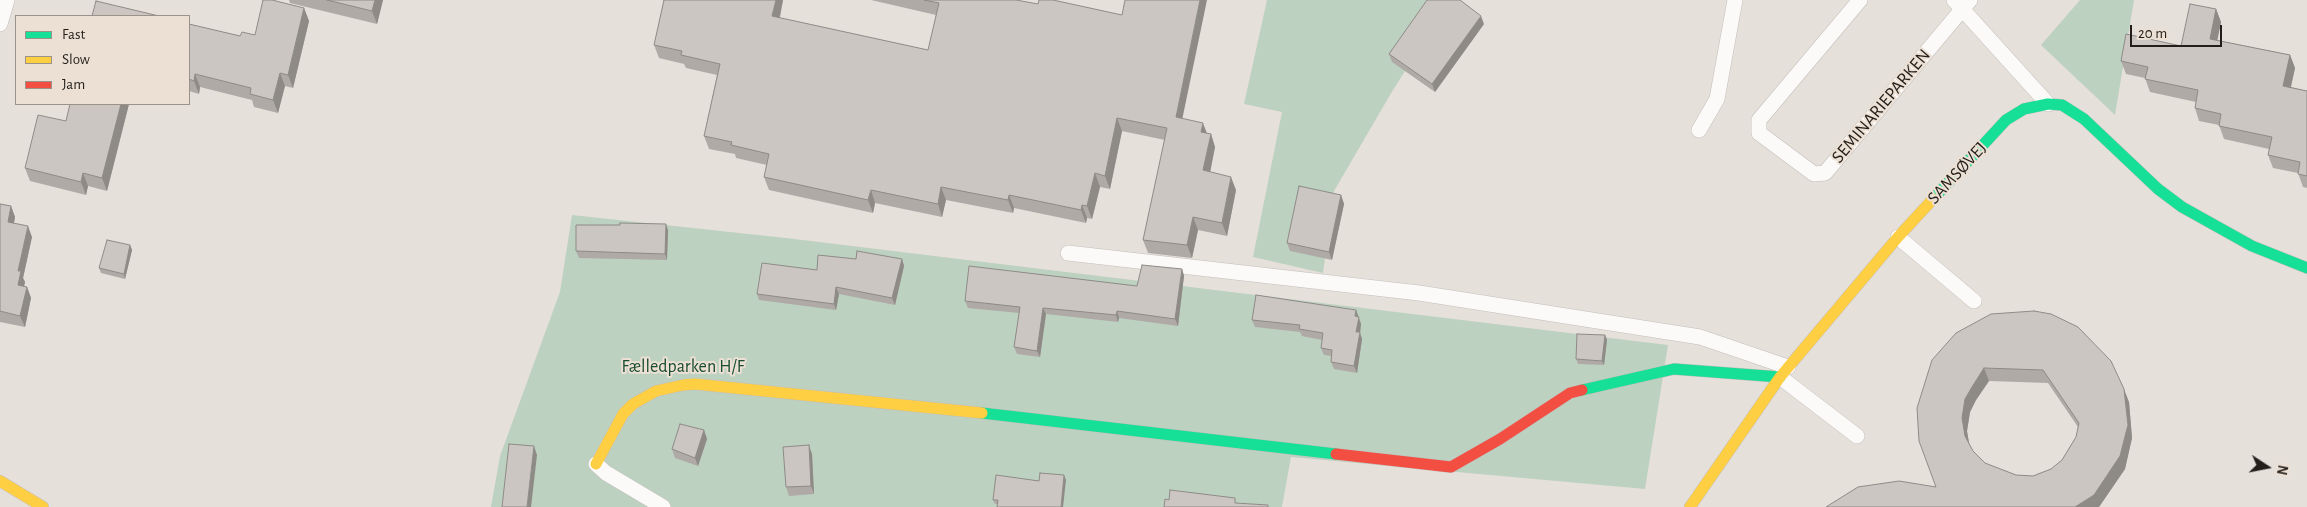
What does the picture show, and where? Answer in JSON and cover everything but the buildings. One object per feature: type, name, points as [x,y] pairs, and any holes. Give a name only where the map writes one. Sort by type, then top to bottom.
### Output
[{"type":"street","name":"SAMSØVEJ","points":[[1690,507],[1784,372],[1898,237],[2006,120],[2024,109],[2048,104],[2062,105],[2084,119],[2158,189],[2182,207],[2252,246],[2307,268]]},
{"type":"street","points":[[596,464],[619,420],[633,404],[656,391],[695,384],[986,414],[1451,467],[1500,439],[1570,392],[1674,369],[1784,372]]},
{"type":"street","points":[[0,481],[43,507]]},
{"type":"lane","points":[[0,24],[7,0]]},
{"type":"lane","points":[[1699,130],[1717,99],[1735,0]]},
{"type":"lane","name":"SEMINARIEPARKEN","points":[[1860,0],[1759,120],[1759,133],[1814,174],[1824,174],[1962,3],[2048,104]]},
{"type":"lane","points":[[1898,237],[1974,301]]},
{"type":"lane","points":[[1068,253],[1419,294],[1700,337],[1784,372],[1857,436]]},
{"type":"lane","points":[[596,464],[606,473],[663,507]]},
{"type":"green space","points":[[1267,0],[1450,0],[1393,90],[1334,191],[1323,273],[1253,257],[1282,112],[1244,104]]},
{"type":"green space","points":[[2080,0],[2134,0],[2115,115],[2041,45]]},
{"type":"green space","name":"Fælledparken H/F","points":[[572,215],[786,238],[1668,345],[1645,489],[1291,457],[1282,507],[491,507],[500,456],[560,292]]},
{"type":"traffic: fast","points":[[1933,199],[2006,120],[2024,109],[2048,104],[2062,105],[2084,119],[2158,189],[2182,207],[2252,246],[2307,268]]},
{"type":"traffic: fast","points":[[1582,390],[1674,369],[1780,377]]},
{"type":"traffic: fast","points":[[982,413],[1336,454]]},
{"type":"traffic: slow","points":[[1690,507],[1780,377],[1898,237],[1933,199]]},
{"type":"traffic: slow","points":[[596,464],[623,414],[633,404],[656,391],[683,385],[695,384],[982,413]]},
{"type":"traffic: slow","points":[[0,481],[43,507]]},
{"type":"traffic: jam","points":[[1336,454],[1451,467],[1500,439],[1570,393],[1582,390]]}]
